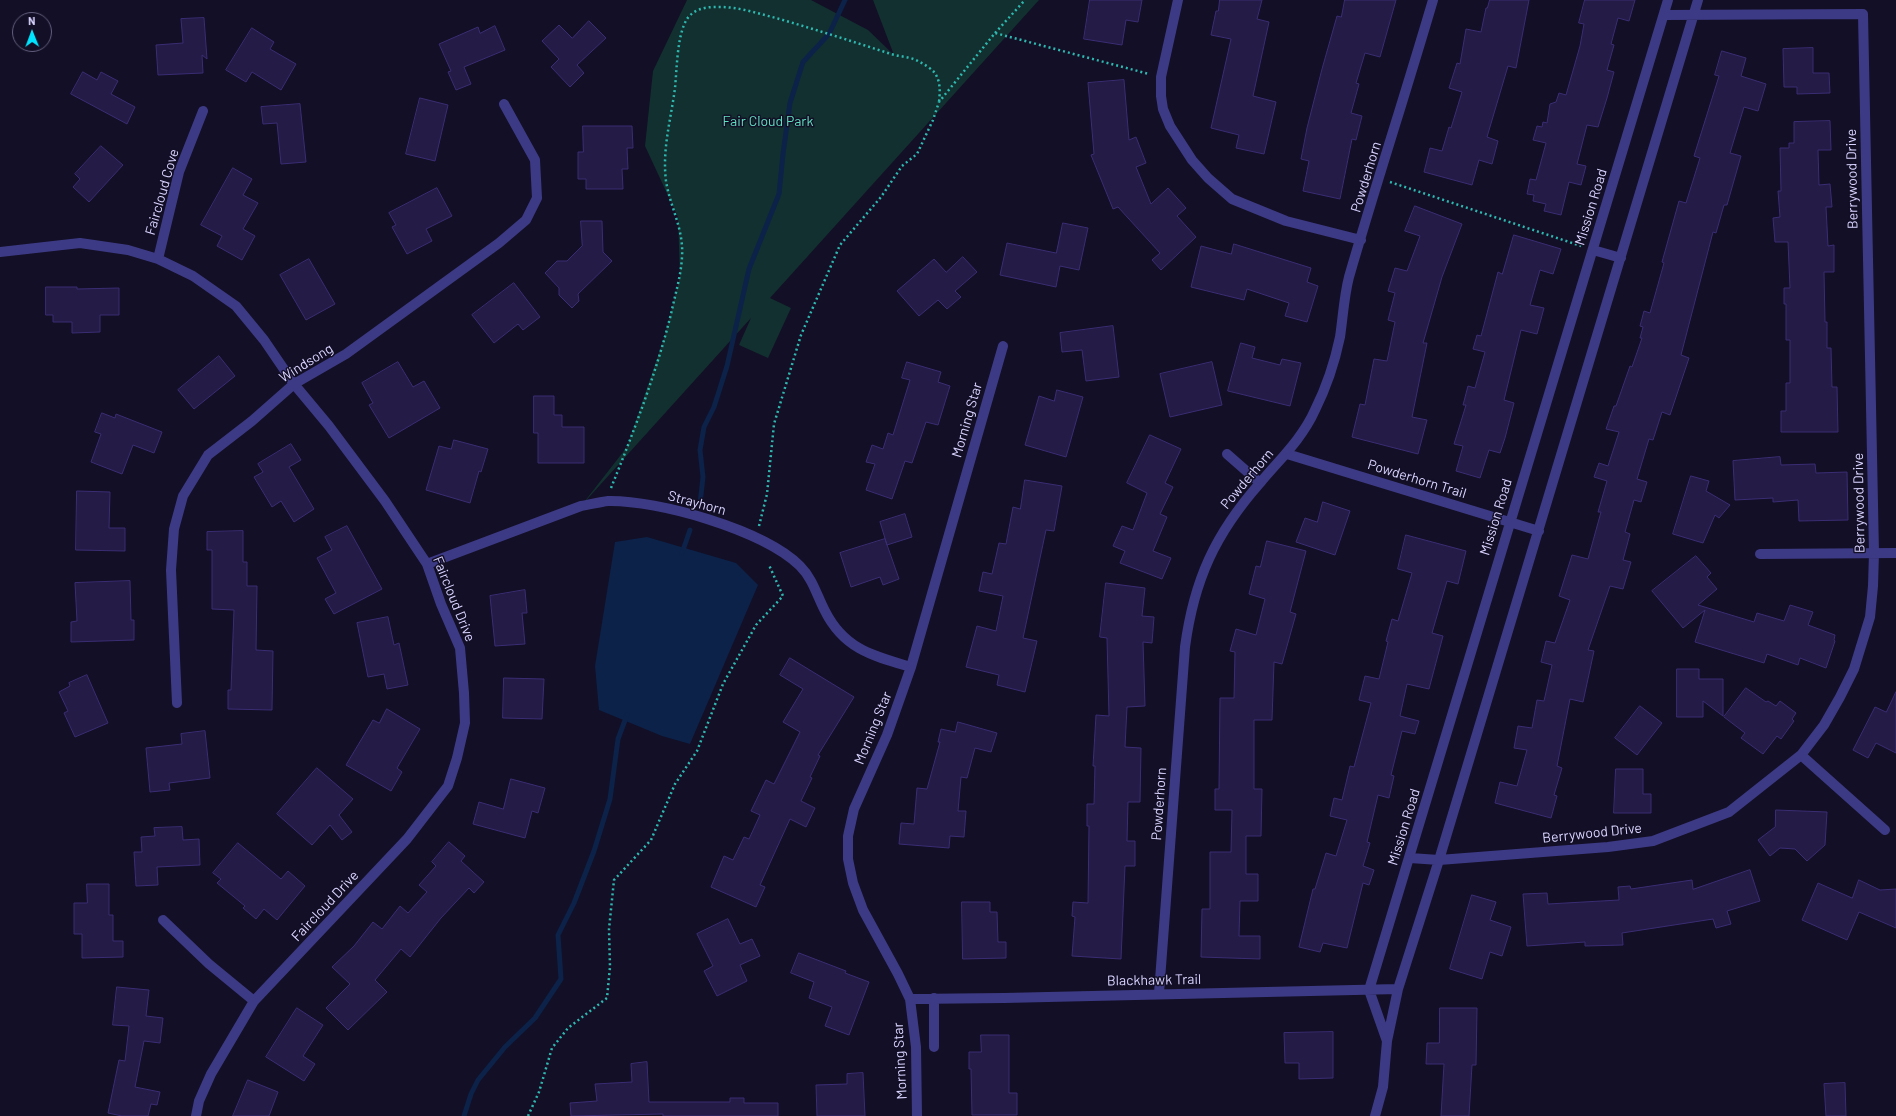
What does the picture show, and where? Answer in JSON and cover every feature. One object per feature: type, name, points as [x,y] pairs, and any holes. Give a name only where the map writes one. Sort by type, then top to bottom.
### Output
[{"type":"street","points":[[1178,0],[1161,78],[1161,96],[1163,109],[1174,132],[1200,169],[1232,199],[1286,221],[1361,240]]},
{"type":"street","name":"Powderhorn","points":[[1159,993],[1188,627],[1193,602],[1209,558],[1231,519],[1305,431],[1326,385],[1339,339],[1349,279],[1433,0]]},
{"type":"street","name":"Mission Road","points":[[1369,990],[1410,858],[1509,521],[1593,250],[1668,0]]},
{"type":"street","points":[[1375,1116],[1382,1087],[1387,1041],[1398,989],[1439,860],[1539,531],[1698,0]]},
{"type":"street","name":"Berrywood Drive","points":[[1410,858],[1439,860],[1608,848],[1653,841],[1729,812],[1801,755],[1824,725],[1854,669],[1870,617],[1874,553],[1863,14],[1664,16]]},
{"type":"street","name":"Windsong","points":[[177,703],[171,570],[174,529],[183,496],[208,455],[252,421],[294,384],[346,354],[499,243],[526,220],[537,198],[534,160],[504,104]]},
{"type":"street","name":"Faircloud Cove","points":[[158,259],[179,172],[203,111]]},
{"type":"street","name":"Faircloud Drive","points":[[0,252],[80,243],[128,250],[158,259],[193,276],[236,306],[264,340],[294,384],[330,426],[385,501],[427,564],[460,648],[465,723],[457,758],[448,786],[407,838],[254,1001],[210,1074],[196,1116]]},
{"type":"street","points":[[1593,250],[1621,258]]},
{"type":"street","name":"Morning Star","points":[[917,1116],[916,1047],[910,998],[863,910],[853,883],[848,859],[848,836],[854,808],[887,735],[911,667],[1003,346]]},
{"type":"street","points":[[1227,454],[1260,483]]},
{"type":"street","name":"Powderhorn Trail","points":[[1287,454],[1539,531]]},
{"type":"street","name":"Strayhorn","points":[[427,564],[581,506],[606,501],[642,503],[721,524],[756,537],[780,549],[802,568],[811,580],[833,625],[852,645],[870,655],[911,667]]},
{"type":"street","points":[[1760,554],[1896,553]]},
{"type":"street","points":[[1801,755],[1885,830]]},
{"type":"street","points":[[163,920],[209,964],[254,1001]]},
{"type":"street","name":"Blackhawk Trail","points":[[910,998],[1004,998],[1159,993],[1398,989]]},
{"type":"street","points":[[1369,990],[1387,1041]]},
{"type":"street","points":[[934,998],[934,1047]]},
{"type":"path","points":[[939,102],[995,33],[1025,0]]},
{"type":"path","points":[[606,501],[642,411],[663,343],[680,277],[682,255],[681,232],[678,217],[670,199],[666,179],[666,132],[674,90],[682,31],[686,20],[692,12],[702,8],[713,7],[748,11],[829,34],[894,56],[904,56],[917,60],[934,72],[940,89],[939,102],[933,120],[917,154],[902,166],[880,197],[840,245],[801,335],[774,424],[767,494],[756,537]]},
{"type":"path","points":[[995,33],[1161,78]]},
{"type":"path","points":[[1380,178],[1593,250]]},
{"type":"path","points":[[528,1116],[539,1092],[552,1048],[568,1028],[607,998],[610,967],[609,929],[614,880],[651,840],[675,784],[698,751],[724,684],[756,625],[783,596],[769,565]]},
{"type":"green space","name":"Fair Cloud Park","points":[[687,0],[811,0],[868,30],[894,55],[873,0],[1039,0],[770,298],[791,308],[768,358],[739,345],[751,318],[581,506],[627,447],[665,335],[680,277],[678,217],[645,146],[653,71]]},
{"type":"water","points":[[647,537],[736,563],[758,585],[690,744],[662,736],[599,710],[595,666],[615,542]]},
{"type":"building","points":[[1090,0],[1142,0],[1138,22],[1126,20],[1122,45],[1084,39]]},
{"type":"building","points":[[1220,0],[1262,0],[1257,19],[1269,22],[1253,96],[1276,102],[1264,154],[1236,148],[1239,135],[1211,128],[1231,39],[1211,35]]},
{"type":"building","points":[[1345,0],[1396,0],[1380,57],[1365,53],[1356,83],[1359,84],[1351,113],[1362,116],[1356,140],[1352,139],[1340,199],[1303,191],[1309,161],[1301,159],[1307,128],[1322,69],[1337,16],[1341,17]]},
{"type":"building","points":[[1490,0],[1529,0],[1516,68],[1508,66],[1487,137],[1498,141],[1492,164],[1479,160],[1472,185],[1424,172],[1430,148],[1442,151],[1462,92],[1449,88],[1457,63],[1460,64],[1466,29],[1481,32],[1486,8]]},
{"type":"building","points":[[1585,0],[1635,0],[1629,21],[1618,18],[1611,44],[1614,45],[1607,70],[1614,72],[1607,98],[1598,127],[1587,125],[1577,164],[1586,166],[1581,185],[1569,182],[1561,215],[1544,211],[1546,204],[1533,201],[1534,195],[1527,194],[1530,179],[1536,180],[1546,143],[1533,140],[1537,126],[1542,127],[1543,122],[1547,123],[1550,104],[1556,102],[1559,93],[1566,95],[1580,46],[1584,24],[1579,23]]},
{"type":"building","points":[[204,18],[207,59],[202,55],[203,73],[158,75],[156,45],[183,43],[181,19]]},
{"type":"building","points":[[589,21],[606,38],[577,65],[584,73],[570,87],[551,67],[559,59],[542,41],[559,25],[572,38]]},
{"type":"building","points":[[495,26],[505,50],[464,67],[471,84],[456,90],[448,72],[451,71],[439,44],[478,27],[480,33]]},
{"type":"building","points":[[252,28],[274,42],[270,49],[296,64],[281,90],[252,72],[246,82],[226,70]]},
{"type":"building","points":[[1813,48],[1813,73],[1829,73],[1830,93],[1797,94],[1797,87],[1784,87],[1783,49]]},
{"type":"building","points":[[1722,51],[1746,58],[1741,76],[1766,84],[1758,111],[1744,107],[1730,153],[1741,156],[1727,205],[1724,205],[1716,233],[1713,232],[1681,355],[1689,358],[1670,415],[1662,412],[1653,440],[1649,439],[1637,479],[1647,482],[1641,502],[1634,500],[1625,532],[1630,534],[1623,560],[1631,562],[1623,589],[1610,586],[1588,650],[1594,651],[1583,702],[1570,699],[1557,766],[1562,768],[1554,795],[1557,796],[1551,818],[1495,803],[1500,782],[1517,786],[1527,750],[1514,748],[1518,726],[1532,728],[1537,700],[1544,701],[1552,665],[1541,662],[1546,641],[1555,643],[1570,600],[1559,596],[1572,555],[1588,559],[1601,512],[1598,512],[1607,481],[1594,477],[1599,463],[1608,466],[1619,432],[1606,429],[1630,366],[1632,367],[1642,338],[1640,338],[1643,327],[1640,326],[1644,311],[1650,313],[1679,201],[1686,203],[1700,158],[1694,156],[1719,76],[1715,75]]},
{"type":"building","points":[[83,72],[97,80],[101,72],[118,81],[111,94],[135,107],[127,124],[71,94]]},
{"type":"building","points":[[1124,80],[1129,140],[1136,137],[1146,163],[1136,167],[1151,204],[1168,188],[1186,208],[1177,216],[1196,237],[1161,270],[1152,260],[1160,253],[1118,207],[1113,209],[1091,155],[1094,154],[1088,83]]},
{"type":"building","points":[[420,98],[448,105],[435,161],[406,154]]},
{"type":"building","points":[[300,104],[306,162],[281,164],[277,123],[263,124],[261,107]]},
{"type":"building","points":[[1830,121],[1831,150],[1818,150],[1819,185],[1830,184],[1832,207],[1826,207],[1828,246],[1834,245],[1834,272],[1824,272],[1825,322],[1827,322],[1827,348],[1831,348],[1832,387],[1837,387],[1838,432],[1781,432],[1781,411],[1786,411],[1786,383],[1790,383],[1790,340],[1786,340],[1786,304],[1784,304],[1784,288],[1790,288],[1788,242],[1775,242],[1773,218],[1780,217],[1778,191],[1781,191],[1780,148],[1789,148],[1789,143],[1794,143],[1794,122]]},
{"type":"building","points":[[583,126],[632,126],[633,148],[627,148],[628,169],[622,169],[623,189],[586,189],[586,179],[578,179],[578,152],[583,152]]},
{"type":"building","points":[[101,146],[123,165],[89,202],[73,187],[80,179],[75,174]]},
{"type":"building","points":[[233,168],[252,179],[243,195],[258,203],[243,229],[255,236],[242,260],[217,246],[222,236],[201,225]]},
{"type":"building","points":[[437,188],[452,216],[426,229],[432,241],[407,254],[392,227],[396,225],[389,213]]},
{"type":"building","points":[[1415,206],[1462,224],[1442,277],[1423,343],[1427,343],[1412,417],[1427,420],[1418,454],[1352,437],[1360,404],[1365,405],[1374,359],[1387,361],[1395,322],[1388,320],[1395,293],[1388,291],[1395,268],[1407,271],[1420,236],[1405,231]]},
{"type":"building","points":[[581,221],[602,221],[603,252],[612,261],[578,294],[579,301],[572,308],[559,295],[559,288],[545,273],[557,261],[567,261],[582,246]]},
{"type":"building","points":[[1063,223],[1088,228],[1079,270],[1060,266],[1056,287],[1000,275],[1007,243],[1056,253]]},
{"type":"building","points":[[1514,235],[1561,249],[1553,274],[1540,270],[1530,305],[1544,308],[1537,334],[1521,330],[1504,400],[1514,403],[1505,438],[1500,453],[1489,450],[1480,478],[1456,471],[1463,446],[1454,444],[1466,405],[1463,405],[1468,386],[1475,388],[1485,352],[1473,349],[1477,335],[1481,336],[1498,272],[1502,274]]},
{"type":"building","points":[[1234,244],[1311,268],[1307,282],[1318,286],[1307,322],[1285,316],[1289,303],[1247,289],[1244,300],[1191,287],[1201,246],[1231,254]]},
{"type":"building","points":[[963,257],[977,272],[955,291],[961,297],[947,309],[938,300],[919,316],[897,291],[934,259],[946,272]]},
{"type":"building","points":[[309,259],[335,304],[306,320],[280,275]]},
{"type":"building","points":[[514,283],[540,317],[523,330],[518,324],[494,343],[472,315]]},
{"type":"building","points":[[46,287],[77,287],[77,289],[119,288],[119,315],[100,315],[100,332],[72,333],[72,322],[53,322],[53,315],[46,315]]},
{"type":"building","points":[[1113,326],[1119,377],[1086,381],[1082,350],[1062,352],[1060,333]]},
{"type":"building","points":[[1241,343],[1255,347],[1252,358],[1280,365],[1282,359],[1301,363],[1290,406],[1228,391]]},
{"type":"building","points":[[219,356],[235,376],[194,409],[178,390]]},
{"type":"building","points":[[398,362],[413,387],[424,381],[440,408],[389,438],[369,405],[373,403],[362,383]]},
{"type":"building","points":[[907,362],[941,372],[938,382],[950,386],[938,425],[926,422],[912,463],[905,461],[892,499],[866,490],[875,464],[866,462],[872,445],[883,449],[888,433],[893,435],[910,380],[902,378]]},
{"type":"building","points":[[1212,362],[1222,405],[1170,417],[1160,374]]},
{"type":"building","points":[[1057,390],[1083,397],[1066,457],[1025,445],[1039,396],[1054,401]]},
{"type":"building","points":[[534,396],[554,396],[554,415],[562,415],[562,427],[584,427],[584,463],[538,463],[538,433],[534,433]]},
{"type":"building","points":[[102,413],[115,418],[116,414],[162,432],[154,453],[133,445],[122,474],[91,462],[101,434],[95,432]]},
{"type":"building","points":[[1150,435],[1181,449],[1165,483],[1173,487],[1160,514],[1167,517],[1153,551],[1171,558],[1162,579],[1120,563],[1125,551],[1113,546],[1122,526],[1133,530],[1147,493],[1127,483]]},
{"type":"building","points":[[454,440],[488,449],[481,472],[479,471],[470,503],[426,490],[439,446],[451,449]]},
{"type":"building","points":[[291,444],[301,460],[289,467],[314,509],[294,522],[281,501],[272,507],[254,477],[263,472],[258,464]]},
{"type":"building","points":[[1780,457],[1781,465],[1815,464],[1816,473],[1847,472],[1848,520],[1799,521],[1798,500],[1773,502],[1773,498],[1735,500],[1733,461]]},
{"type":"building","points":[[1691,476],[1709,481],[1706,491],[1730,505],[1719,518],[1715,515],[1703,543],[1673,534]]},
{"type":"building","points":[[1025,480],[1062,486],[1054,531],[1046,530],[1023,638],[1037,641],[1025,692],[997,685],[999,675],[966,667],[977,626],[996,631],[1003,596],[979,591],[983,572],[992,574],[999,543],[1006,544],[1013,507],[1020,509]]},
{"type":"building","points":[[77,491],[110,492],[109,528],[125,528],[125,551],[76,550]]},
{"type":"building","points":[[1323,502],[1350,511],[1335,555],[1296,542],[1305,518],[1317,522]]},
{"type":"building","points":[[905,514],[912,537],[887,545],[880,522]]},
{"type":"building","points":[[347,526],[382,589],[334,614],[325,599],[336,593],[317,558],[332,550],[325,537]]},
{"type":"building","points":[[243,531],[243,562],[247,562],[247,586],[257,586],[256,650],[273,651],[272,710],[228,709],[228,690],[231,690],[234,610],[212,609],[212,550],[207,550],[207,532]]},
{"type":"building","points":[[1406,535],[1466,551],[1458,584],[1447,581],[1432,633],[1443,636],[1429,689],[1407,684],[1400,716],[1419,721],[1415,734],[1402,731],[1391,775],[1394,776],[1389,798],[1378,795],[1367,842],[1370,843],[1363,866],[1374,870],[1369,885],[1363,883],[1347,948],[1323,943],[1320,952],[1299,947],[1313,889],[1315,889],[1326,853],[1336,856],[1347,820],[1330,816],[1334,798],[1342,800],[1350,766],[1354,767],[1371,703],[1359,700],[1365,676],[1379,679],[1388,642],[1386,641],[1392,619],[1398,621],[1412,573],[1398,569]]},
{"type":"building","points":[[885,539],[899,579],[883,585],[880,577],[851,587],[840,553]]},
{"type":"building","points":[[1267,541],[1306,551],[1290,612],[1296,614],[1282,664],[1274,662],[1272,720],[1254,720],[1254,789],[1262,789],[1261,836],[1246,836],[1246,874],[1258,874],[1258,901],[1240,901],[1239,936],[1260,936],[1260,959],[1201,957],[1202,909],[1210,909],[1210,852],[1231,852],[1232,810],[1215,810],[1215,789],[1219,789],[1220,698],[1234,698],[1235,652],[1230,651],[1236,629],[1256,635],[1265,599],[1249,594],[1256,566],[1260,567]]},
{"type":"building","points":[[1696,556],[1711,573],[1707,577],[1717,589],[1698,605],[1754,622],[1757,613],[1784,621],[1790,605],[1813,612],[1808,625],[1835,635],[1835,641],[1826,668],[1800,658],[1798,665],[1767,654],[1764,663],[1695,642],[1705,610],[1683,628],[1652,591]]},
{"type":"building","points":[[130,581],[131,620],[134,620],[134,640],[71,642],[71,622],[77,621],[75,583]]},
{"type":"building","points":[[1106,583],[1145,588],[1142,616],[1154,617],[1152,643],[1143,642],[1145,706],[1127,707],[1125,747],[1141,748],[1140,802],[1128,802],[1127,841],[1135,841],[1135,866],[1125,866],[1121,959],[1072,956],[1075,917],[1072,916],[1073,902],[1088,903],[1089,826],[1087,826],[1087,804],[1094,804],[1095,766],[1093,766],[1096,715],[1109,716],[1107,638],[1100,637]]},
{"type":"building","points":[[525,590],[527,613],[522,613],[525,644],[495,646],[490,596]]},
{"type":"building","points":[[388,617],[394,645],[399,643],[408,685],[387,689],[384,674],[368,677],[357,623]]},
{"type":"building","points":[[790,658],[854,697],[818,755],[820,756],[810,777],[812,778],[801,801],[815,808],[806,827],[790,819],[760,885],[765,887],[756,907],[711,887],[724,856],[733,860],[744,837],[749,839],[760,815],[751,811],[766,780],[774,784],[800,732],[783,722],[803,689],[780,675]]},
{"type":"building","points":[[1677,669],[1699,669],[1699,679],[1723,679],[1723,716],[1703,701],[1703,717],[1677,717]]},
{"type":"building","points":[[87,675],[108,723],[75,737],[64,713],[68,711],[59,692],[70,686],[69,683]]},
{"type":"building","points":[[504,678],[544,679],[542,719],[503,718]]},
{"type":"building","points":[[1746,688],[1766,702],[1768,701],[1776,706],[1780,701],[1796,713],[1792,719],[1794,721],[1781,739],[1777,736],[1763,754],[1741,738],[1745,733],[1724,717]]},
{"type":"building","points":[[1896,692],[1896,753],[1876,743],[1868,758],[1853,750],[1875,707],[1886,712]]},
{"type":"building","points":[[1640,706],[1662,723],[1637,755],[1615,738]]},
{"type":"building","points":[[387,709],[420,729],[397,768],[402,772],[391,791],[346,765],[373,720],[379,723]]},
{"type":"building","points":[[958,722],[997,733],[991,752],[975,748],[967,778],[961,777],[958,811],[966,811],[964,837],[950,836],[949,848],[899,844],[901,823],[914,824],[917,788],[927,789],[940,742],[938,742],[941,729],[955,732]]},
{"type":"building","points":[[205,731],[210,778],[169,783],[170,790],[150,792],[146,748],[182,744],[181,734]]},
{"type":"building","points":[[317,768],[353,799],[339,815],[352,832],[342,840],[330,825],[312,845],[277,814]]},
{"type":"building","points":[[1616,769],[1643,769],[1643,794],[1651,794],[1651,813],[1614,813]]},
{"type":"building","points":[[511,779],[545,788],[538,813],[532,811],[525,838],[473,824],[479,802],[503,809]]},
{"type":"building","points":[[1776,810],[1827,812],[1825,845],[1807,861],[1795,849],[1780,848],[1770,856],[1758,840],[1775,827]]},
{"type":"building","points":[[182,827],[183,840],[199,839],[200,865],[157,867],[158,885],[136,886],[134,852],[142,852],[141,837],[155,836],[154,828]]},
{"type":"building","points":[[449,842],[465,856],[461,861],[484,882],[474,893],[469,888],[441,918],[410,957],[401,949],[375,980],[387,992],[348,1030],[326,1008],[350,984],[332,967],[354,946],[373,922],[382,929],[400,906],[408,913],[427,892],[419,885],[436,866],[432,862]]},
{"type":"building","points":[[238,843],[281,879],[288,871],[305,886],[277,920],[264,909],[256,919],[243,908],[245,906],[217,883],[221,879],[213,873]]},
{"type":"building","points":[[1750,870],[1760,901],[1727,911],[1731,924],[1716,928],[1713,919],[1622,933],[1623,945],[1585,946],[1585,942],[1527,946],[1523,894],[1547,893],[1548,904],[1619,900],[1618,887],[1630,886],[1631,889],[1692,880],[1693,889]]},
{"type":"building","points":[[1859,880],[1880,890],[1896,889],[1896,928],[1859,912],[1847,940],[1802,920],[1818,883],[1852,898]]},
{"type":"building","points":[[87,884],[109,884],[109,915],[113,915],[113,941],[123,941],[123,957],[82,958],[82,934],[74,934],[74,903],[87,903]]},
{"type":"building","points":[[1472,895],[1496,902],[1490,920],[1511,927],[1502,956],[1490,952],[1482,979],[1450,969]]},
{"type":"building","points":[[962,902],[990,902],[990,912],[997,912],[998,942],[1006,942],[1006,958],[963,959]]},
{"type":"building","points":[[728,919],[740,944],[752,939],[760,956],[740,965],[747,981],[717,996],[704,971],[713,966],[697,934]]},
{"type":"building","points":[[799,953],[846,971],[845,973],[869,982],[849,1035],[825,1026],[832,1007],[809,998],[814,982],[791,973]]},
{"type":"building","points":[[117,987],[149,990],[146,1016],[163,1018],[160,1043],[144,1041],[135,1087],[160,1092],[157,1105],[151,1104],[148,1116],[122,1116],[108,1113],[119,1060],[125,1061],[129,1026],[113,1025]]},
{"type":"building","points":[[297,1008],[323,1025],[303,1056],[315,1064],[304,1081],[266,1057]]},
{"type":"building","points":[[1440,1008],[1477,1008],[1476,1065],[1472,1065],[1469,1116],[1441,1116],[1444,1064],[1426,1064],[1427,1043],[1439,1043]]},
{"type":"building","points":[[1333,1032],[1333,1078],[1299,1079],[1299,1063],[1285,1063],[1284,1033]]},
{"type":"building","points":[[981,1035],[1009,1035],[1009,1093],[1017,1093],[1017,1115],[972,1115],[969,1052],[981,1052]]},
{"type":"building","points":[[647,1062],[649,1102],[730,1102],[730,1098],[744,1098],[744,1103],[778,1103],[778,1116],[663,1116],[663,1114],[571,1116],[570,1103],[597,1101],[595,1084],[632,1082],[631,1064]]},
{"type":"building","points":[[863,1073],[865,1116],[817,1116],[816,1085],[847,1084],[847,1074]]},
{"type":"building","points":[[248,1080],[278,1092],[269,1116],[233,1116]]},
{"type":"building","points":[[1845,1083],[1846,1116],[1826,1116],[1824,1084]]},
{"type":"waterway","points":[[700,504],[703,477],[700,450],[704,427],[714,407],[727,366],[749,269],[779,194],[790,103],[803,62],[829,34],[845,0]]},
{"type":"waterway","points":[[682,553],[690,530]]},
{"type":"waterway","points":[[464,1116],[471,1094],[478,1080],[505,1047],[535,1018],[561,979],[558,935],[574,903],[594,851],[610,799],[618,739],[627,715]]}]
